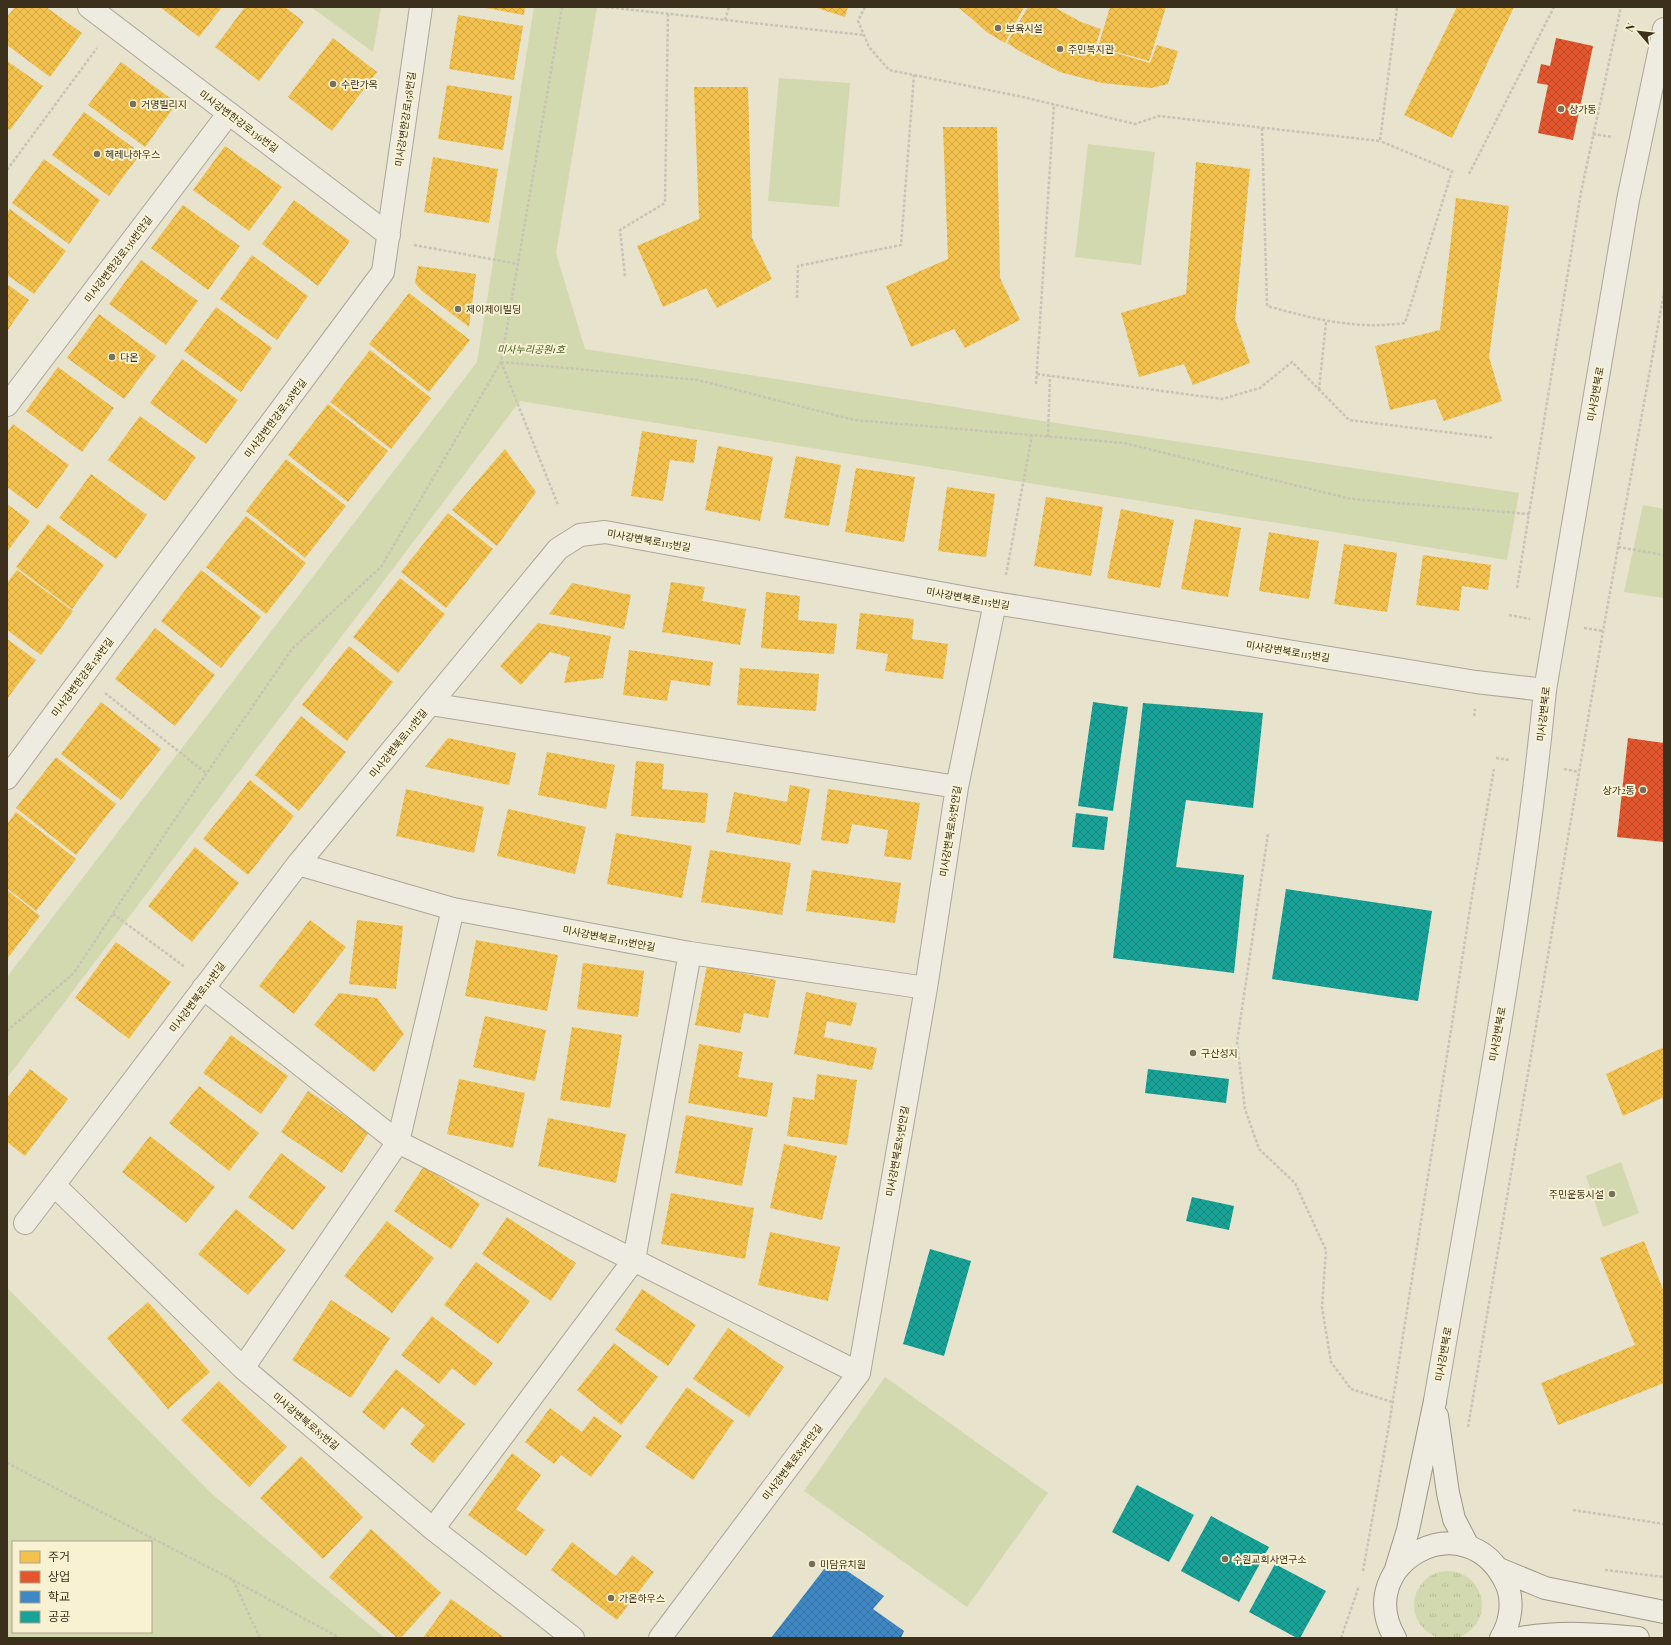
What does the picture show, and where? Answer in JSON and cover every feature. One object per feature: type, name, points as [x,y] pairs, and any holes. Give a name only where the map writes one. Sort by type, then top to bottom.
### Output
[{"type":"street","name":"미사강변한강로136번길","points":[[89,7],[228,113],[399,239]]},
{"type":"street","name":"미사강변한강로158번길","points":[[7,778],[384,272],[399,239],[421,7]]},
{"type":"street","name":"미사강변북로","points":[[1396,1569],[1408,1530],[1435,1401],[1522,890],[1538,764],[1545,690],[1628,200],[1664,29]]},
{"type":"street","name":"미사강변한강로136번안길","points":[[7,405],[228,113]]},
{"type":"street","name":"미사강변북로115번길","points":[[25,1223],[298,864],[558,549],[580,535],[605,532],[994,603],[1476,682],[1545,690]]},
{"type":"street","name":"미사강변북로85번안길","points":[[660,1638],[859,1373],[926,988],[957,787],[994,603]]},
{"type":"street","points":[[430,704],[957,787]]},
{"type":"street","name":"미사강변북로115번안길","points":[[298,864],[453,909],[690,953],[926,988]]},
{"type":"street","points":[[243,1368],[398,1142],[453,909]]},
{"type":"street","points":[[433,1529],[634,1260],[690,953]]},
{"type":"street","points":[[203,988],[398,1142],[859,1373]]},
{"type":"street","name":"미사강변북로85번길","points":[[54,1185],[243,1368],[433,1529],[573,1638]]},
{"type":"street","points":[[1435,1401],[1452,1513],[1468,1546]]},
{"type":"street","points":[[1389,1635],[1385,1607],[1388,1586],[1396,1569],[1410,1555],[1429,1546],[1448,1542],[1468,1546],[1486,1555],[1499,1569],[1508,1588],[1511,1610],[1506,1630],[1501,1638]]},
{"type":"street","points":[[1499,1569],[1545,1588],[1664,1612]]},
{"type":"street","points":[[1521,1638],[1541,1634],[1595,1633],[1638,1638]]},
{"type":"path","points":[[7,1031],[74,973],[206,773],[292,649],[381,567],[501,362],[562,7]]},
{"type":"path","points":[[606,7],[864,35]]},
{"type":"path","points":[[725,20],[729,7]]},
{"type":"path","points":[[864,7],[858,21],[869,47],[889,70],[1054,104],[1135,124],[1159,116],[1380,141],[1452,171],[1406,323],[1382,326],[1326,322],[1267,306],[1262,128]]},
{"type":"path","points":[[1380,141],[1397,7]]},
{"type":"path","points":[[1469,174],[1554,7]]},
{"type":"path","points":[[1517,588],[1581,192],[1621,7]]},
{"type":"path","points":[[625,276],[620,230],[665,202],[668,14]]},
{"type":"path","points":[[7,170],[114,26]]},
{"type":"path","points":[[797,298],[798,266],[901,245],[914,75]]},
{"type":"path","points":[[1036,384],[1054,104]]},
{"type":"path","points":[[399,239],[518,264]]},
{"type":"path","points":[[1468,1430],[1618,547],[1664,292]]},
{"type":"path","points":[[1319,391],[1326,322]]},
{"type":"path","points":[[501,362],[698,380],[854,420],[1124,443],[1351,499],[1529,514]]},
{"type":"path","points":[[501,362],[558,505]]},
{"type":"path","points":[[1037,374],[1222,398],[1260,388],[1292,362],[1349,420],[1494,438]]},
{"type":"path","points":[[1048,437],[1050,376]]},
{"type":"path","points":[[1006,575],[1032,435]]},
{"type":"path","points":[[1618,547],[1664,555]]},
{"type":"path","points":[[100,689],[206,773]]},
{"type":"path","points":[[1363,1572],[1392,1402],[1494,769]]},
{"type":"path","points":[[1268,834],[1237,1042],[1245,1109],[1259,1149],[1295,1183],[1326,1250],[1322,1307],[1331,1362],[1351,1389],[1392,1402]]},
{"type":"path","points":[[113,914],[189,969]]},
{"type":"path","points":[[7,1463],[233,1580],[340,1638]]},
{"type":"path","points":[[1573,1510],[1664,1524]]},
{"type":"path","points":[[1601,1569],[1664,1577]]},
{"type":"path","points":[[1341,1638],[1360,1579]]},
{"type":"path","points":[[233,1580],[260,1638]]},
{"type":"green space","points":[[311,7],[381,7],[373,52]]},
{"type":"green space","name":"미사누리공원1호","points":[[534,7],[597,7],[556,253],[585,349],[1062,424],[1519,493],[1507,560],[520,401],[7,1078],[7,977],[477,362]]},
{"type":"green space","points":[[779,78],[850,83],[839,207],[768,201]]},
{"type":"green space","points":[[1088,144],[1155,152],[1141,265],[1075,257]]},
{"type":"green space","points":[[1643,505],[1664,509],[1664,598],[1624,592]]},
{"type":"green space","name":"주민운동시설","points":[[1621,1162],[1639,1213],[1603,1227],[1586,1176]]},
{"type":"green space","points":[[7,1288],[212,1494],[385,1638],[7,1638]]},
{"type":"green space","points":[[885,1377],[1048,1493],[967,1607],[804,1491]]},
{"type":"green space","points":[[1448,1571],[1461,1574],[1472,1581],[1479,1592],[1482,1605],[1479,1618],[1472,1629],[1461,1636],[1448,1639],[1435,1636],[1424,1629],[1417,1618],[1414,1605],[1417,1592],[1424,1581],[1435,1574]]},
{"type":"building: 주거","points":[[15,7],[46,7],[82,33],[50,77],[7,45],[7,17]]},
{"type":"building: 주거","points":[[160,7],[222,7],[199,37]]},
{"type":"building: 주거","points":[[245,7],[285,7],[304,22],[259,81],[215,47]]},
{"type":"building: 주거","points":[[481,7],[525,7],[524,15]]},
{"type":"building: 주거","points":[[814,7],[848,7],[845,17]]},
{"type":"building: 주거","name":"보육시설","points":[[958,7],[1024,7],[1005,43],[988,33]]},
{"type":"building: 주거","name":"주민복지관","points":[[1028,7],[1054,7],[1081,22],[1101,29],[1095,47],[1150,63],[1157,45],[1178,51],[1168,84],[1151,88],[1102,83],[1060,72],[1023,53],[1007,43]]},
{"type":"building: 주거","points":[[1110,7],[1166,7],[1149,61],[1098,47]]},
{"type":"building: 주거","points":[[1457,7],[1514,7],[1452,138],[1404,115]]},
{"type":"building: 주거","points":[[458,15],[523,26],[514,80],[449,69]]},
{"type":"building: 주거","name":"수란가옥","points":[[333,38],[377,72],[332,131],[288,97]]},
{"type":"building: 주거","points":[[7,61],[43,86],[10,130],[7,128]]},
{"type":"building: 주거","name":"거명빌리지","points":[[121,62],[177,103],[145,147],[88,105]]},
{"type":"building: 주거","points":[[447,85],[512,96],[503,150],[438,139]]},
{"type":"building: 주거","points":[[694,87],[748,87],[752,238],[772,279],[717,308],[706,288],[663,307],[637,246],[699,219]]},
{"type":"building: 주거","name":"헤레나하우스","points":[[84,112],[141,153],[109,196],[52,155]]},
{"type":"building: 주거","points":[[943,127],[997,127],[1000,278],[1020,320],[965,348],[954,329],[911,347],[886,286],[948,259]]},
{"type":"building: 주거","points":[[225,146],[282,187],[249,231],[193,190]]},
{"type":"building: 주거","points":[[433,157],[498,169],[489,223],[424,212]]},
{"type":"building: 주거","points":[[44,159],[100,200],[69,244],[12,203]]},
{"type":"building: 주거","points":[[1196,162],[1250,169],[1235,319],[1250,363],[1193,385],[1184,364],[1139,377],[1121,313],[1186,294]]},
{"type":"building: 주거","points":[[1456,198],[1509,206],[1489,357],[1502,401],[1444,421],[1435,399],[1390,410],[1375,346],[1440,330]]},
{"type":"building: 주거","points":[[294,200],[350,241],[318,286],[262,244]]},
{"type":"building: 주거","points":[[183,205],[240,246],[208,290],[151,248]]},
{"type":"building: 주거","points":[[10,209],[66,251],[34,294],[7,275],[7,213]]},
{"type":"building: 주거","points":[[252,255],[308,296],[277,340],[220,299]]},
{"type":"building: 주거","points":[[141,260],[198,301],[166,345],[109,304]]},
{"type":"building: 주거","name":"제이제이빌딩","points":[[418,266],[476,274],[469,327],[422,291],[415,283]]},
{"type":"building: 주거","points":[[7,284],[29,300],[7,331]]},
{"type":"building: 주거","points":[[409,293],[470,340],[429,392],[369,344]]},
{"type":"building: 주거","points":[[216,307],[272,348],[241,392],[184,351]]},
{"type":"building: 주거","name":"다온","points":[[99,314],[156,356],[124,399],[67,358]]},
{"type":"building: 주거","points":[[370,350],[431,398],[391,449],[330,402]]},
{"type":"building: 주거","points":[[182,359],[238,400],[206,444],[150,403]]},
{"type":"building: 주거","points":[[58,367],[114,408],[82,452],[26,411]]},
{"type":"building: 주거","points":[[328,404],[388,451],[348,502],[288,455]]},
{"type":"building: 주거","points":[[140,416],[196,457],[165,501],[108,460]]},
{"type":"building: 주거","points":[[13,424],[69,465],[37,509],[7,487],[7,432]]},
{"type":"building: 주거","points":[[642,431],[697,440],[694,463],[670,460],[663,501],[631,496]]},
{"type":"building: 주거","points":[[718,446],[773,457],[760,521],[705,510]]},
{"type":"building: 주거","points":[[505,449],[536,492],[497,546],[452,510]]},
{"type":"building: 주거","points":[[796,456],[841,465],[829,526],[784,518]]},
{"type":"building: 주거","points":[[286,459],[346,506],[305,558],[246,511]]},
{"type":"building: 주거","points":[[856,468],[915,477],[904,542],[845,532]]},
{"type":"building: 주거","points":[[91,474],[147,515],[116,559],[59,518]]},
{"type":"building: 주거","points":[[947,487],[995,494],[986,557],[938,551]]},
{"type":"building: 주거","points":[[1046,497],[1103,507],[1091,576],[1034,566]]},
{"type":"building: 주거","points":[[7,504],[30,521],[7,552]]},
{"type":"building: 주거","points":[[1121,509],[1174,520],[1160,588],[1107,578]]},
{"type":"building: 주거","points":[[448,513],[493,549],[446,608],[401,572]]},
{"type":"building: 주거","points":[[246,516],[306,563],[266,614],[206,567]]},
{"type":"building: 주거","points":[[1195,519],[1241,528],[1228,597],[1181,589]]},
{"type":"building: 주거","points":[[48,524],[104,565],[72,609],[16,567]]},
{"type":"building: 주거","points":[[1269,532],[1319,541],[1309,599],[1259,591]]},
{"type":"building: 주거","points":[[1344,544],[1397,553],[1387,612],[1334,604]]},
{"type":"building: 주거","points":[[1423,555],[1491,565],[1488,590],[1462,586],[1459,611],[1416,605]]},
{"type":"building: 주거","points":[[17,570],[73,611],[41,655],[7,630],[7,583]]},
{"type":"building: 주거","points":[[201,570],[261,617],[221,668],[161,621]]},
{"type":"building: 주거","points":[[400,578],[445,614],[398,673],[353,637]]},
{"type":"building: 주거","points":[[671,582],[705,587],[702,601],[746,609],[740,645],[662,632]]},
{"type":"building: 주거","points":[[572,583],[631,595],[624,629],[549,614]]},
{"type":"building: 주거","points":[[766,592],[800,596],[798,620],[837,624],[834,654],[761,648]]},
{"type":"building: 주거","points":[[860,613],[914,619],[912,639],[948,644],[943,679],[885,671],[888,654],[856,649]]},
{"type":"building: 주거","points":[[538,623],[611,636],[603,678],[564,683],[570,657],[550,652],[521,685],[500,666]]},
{"type":"building: 주거","points":[[155,628],[215,675],[175,726],[115,679]]},
{"type":"building: 주거","points":[[7,639],[36,660],[7,699]]},
{"type":"building: 주거","points":[[349,646],[393,682],[347,741],[302,705]]},
{"type":"building: 주거","points":[[629,650],[713,662],[710,686],[671,680],[667,701],[623,695]]},
{"type":"building: 주거","points":[[740,668],[819,674],[816,711],[737,705]]},
{"type":"building: 주거","points":[[101,702],[161,749],[121,800],[61,754]]},
{"type":"building: 주거","points":[[301,716],[346,752],[299,811],[255,775]]},
{"type":"building: 주거","points":[[448,738],[516,753],[509,785],[425,767]]},
{"type":"building: 주거","points":[[547,752],[615,765],[606,809],[538,795]]},
{"type":"building: 주거","points":[[56,757],[116,804],[76,855],[16,808]]},
{"type":"building: 주거","points":[[636,761],[664,764],[662,789],[708,793],[705,823],[631,816]]},
{"type":"building: 주거","points":[[250,780],[294,816],[248,875],[203,839]]},
{"type":"building: 주거","points":[[790,785],[810,789],[800,845],[726,832],[734,792],[787,802]]},
{"type":"building: 주거","points":[[406,789],[484,807],[474,853],[396,836]]},
{"type":"building: 주거","points":[[828,789],[920,803],[911,860],[884,856],[888,830],[852,824],[848,844],[821,840]]},
{"type":"building: 주거","points":[[508,809],[586,827],[575,874],[497,856]]},
{"type":"building: 주거","points":[[16,812],[76,859],[36,911],[7,888],[7,824]]},
{"type":"building: 주거","points":[[616,833],[692,846],[682,898],[607,884]]},
{"type":"building: 주거","points":[[195,847],[239,883],[192,942],[148,906]]},
{"type":"building: 주거","points":[[710,850],[791,863],[782,915],[701,902]]},
{"type":"building: 주거","points":[[812,870],[901,883],[895,923],[806,911]]},
{"type":"building: 주거","points":[[7,890],[40,916],[7,959]]},
{"type":"building: 주거","points":[[310,920],[346,947],[294,1014],[259,986]]},
{"type":"building: 주거","points":[[357,920],[403,926],[396,989],[349,984]]},
{"type":"building: 주거","points":[[476,940],[558,955],[547,1011],[465,996]]},
{"type":"building: 주거","points":[[116,942],[171,982],[129,1039],[75,998]]},
{"type":"building: 주거","points":[[583,963],[644,971],[638,1017],[577,1009]]},
{"type":"building: 주거","points":[[707,966],[776,980],[768,1018],[744,1013],[740,1033],[695,1025]]},
{"type":"building: 주거","points":[[806,992],[857,1003],[851,1026],[827,1021],[824,1037],[877,1048],[872,1070],[794,1054]]},
{"type":"building: 주거","points":[[339,993],[377,998],[404,1034],[374,1072],[314,1025]]},
{"type":"building: 주거","points":[[485,1016],[546,1030],[535,1081],[473,1067]]},
{"type":"building: 주거","points":[[572,1027],[622,1035],[610,1108],[560,1100]]},
{"type":"building: 주거","points":[[231,1035],[288,1076],[261,1114],[203,1073]]},
{"type":"building: 주거","points":[[699,1044],[743,1052],[738,1077],[773,1083],[767,1117],[688,1103]]},
{"type":"building: 주거","points":[[1664,1047],[1664,1097],[1623,1116],[1606,1074]]},
{"type":"building: 주거","points":[[30,1069],[68,1099],[25,1156],[7,1142],[7,1098]]},
{"type":"building: 주거","points":[[817,1074],[857,1080],[847,1145],[787,1136],[793,1097],[814,1100]]},
{"type":"building: 주거","points":[[459,1079],[525,1093],[513,1148],[447,1134]]},
{"type":"building: 주거","points":[[199,1086],[259,1133],[229,1171],[169,1123]]},
{"type":"building: 주거","points":[[308,1091],[369,1132],[342,1173],[281,1132]]},
{"type":"building: 주거","points":[[686,1115],[753,1128],[742,1186],[675,1173]]},
{"type":"building: 주거","points":[[548,1118],[626,1134],[616,1183],[538,1166]]},
{"type":"building: 주거","points":[[150,1136],[215,1187],[186,1223],[122,1172]]},
{"type":"building: 주거","points":[[784,1144],[837,1156],[822,1220],[770,1208]]},
{"type":"building: 주거","points":[[281,1153],[326,1187],[293,1230],[248,1197]]},
{"type":"building: 주거","points":[[424,1166],[480,1204],[451,1249],[394,1211]]},
{"type":"building: 주거","points":[[671,1193],[754,1208],[745,1259],[661,1244]]},
{"type":"building: 주거","points":[[236,1209],[286,1250],[248,1295],[198,1254]]},
{"type":"building: 주거","points":[[507,1217],[576,1263],[551,1301],[482,1254]]},
{"type":"building: 주거","points":[[387,1221],[434,1258],[392,1313],[344,1276]]},
{"type":"building: 주거","points":[[770,1232],[840,1247],[828,1301],[758,1285]]},
{"type":"building: 주거","points":[[1644,1241],[1664,1292],[1664,1383],[1558,1425],[1541,1383],[1635,1345],[1600,1258]]},
{"type":"building: 주거","points":[[476,1262],[530,1301],[498,1344],[444,1305]]},
{"type":"building: 주거","points":[[642,1289],[696,1325],[668,1366],[615,1330]]},
{"type":"building: 주거","points":[[331,1300],[390,1338],[351,1398],[292,1360]]},
{"type":"building: 주거","points":[[148,1302],[210,1372],[168,1409],[107,1338]]},
{"type":"building: 주거","points":[[432,1316],[493,1363],[475,1386],[452,1368],[439,1384],[401,1355]]},
{"type":"building: 주거","points":[[728,1328],[784,1367],[749,1417],[693,1379]]},
{"type":"building: 주거","points":[[614,1343],[658,1377],[621,1425],[577,1390]]},
{"type":"building: 주거","points":[[396,1369],[465,1424],[433,1463],[410,1444],[425,1425],[402,1407],[384,1430],[362,1412]]},
{"type":"building: 주거","points":[[219,1381],[287,1447],[249,1487],[181,1420]]},
{"type":"building: 주거","points":[[687,1387],[734,1421],[693,1480],[645,1447]]},
{"type":"building: 주거","points":[[550,1408],[582,1432],[594,1416],[622,1436],[591,1477],[561,1455],[554,1464],[525,1442]]},
{"type":"building: 주거","points":[[512,1453],[541,1475],[516,1509],[545,1530],[526,1556],[468,1515]]},
{"type":"building: 주거","points":[[301,1456],[363,1517],[323,1559],[260,1498]]},
{"type":"building: 주거","points":[[371,1529],[441,1593],[401,1638],[397,1638],[329,1577]]},
{"type":"building: 주거","name":"가온하우스","points":[[572,1542],[616,1576],[632,1555],[654,1572],[617,1620],[551,1570]]},
{"type":"building: 주거","points":[[451,1599],[505,1638],[423,1638]]},
{"type":"building: 상업","name":"상가동","points":[[1556,38],[1593,46],[1573,140],[1538,133],[1548,85],[1537,83],[1541,64],[1550,66]]},
{"type":"building: 상업","name":"상가2동","points":[[1628,738],[1664,743],[1664,842],[1617,837]]},
{"type":"building: 학교","name":"미담유치원","points":[[831,1560],[884,1596],[873,1609],[904,1631],[901,1638],[771,1638]]},
{"type":"building: 공공","points":[[1093,702],[1128,707],[1113,811],[1078,806]]},
{"type":"building: 공공","points":[[1143,703],[1263,713],[1253,808],[1186,800],[1176,867],[1244,875],[1234,973],[1113,958]]},
{"type":"building: 공공","points":[[1076,813],[1108,817],[1104,850],[1072,847]]},
{"type":"building: 공공","points":[[1286,889],[1432,911],[1418,1001],[1272,979]]},
{"type":"building: 공공","points":[[1148,1069],[1229,1079],[1226,1103],[1145,1093]]},
{"type":"building: 공공","points":[[1192,1197],[1234,1206],[1229,1230],[1186,1221]]},
{"type":"building: 공공","points":[[930,1249],[971,1261],[944,1356],[903,1344]]},
{"type":"building: 공공","points":[[1137,1485],[1194,1515],[1169,1562],[1112,1532]]},
{"type":"building: 공공","name":"수원교회사연구소","points":[[1211,1516],[1269,1547],[1239,1602],[1181,1571]]},
{"type":"building: 공공","points":[[1275,1564],[1326,1591],[1300,1638],[1297,1638],[1249,1612]]},
{"type":"place","name":"보육시설","points":[[998,28]]},
{"type":"place","name":"주민복지관","points":[[1060,49]]},
{"type":"place","name":"수란가옥","points":[[333,84]]},
{"type":"place","name":"거명빌리지","points":[[133,104]]},
{"type":"place","name":"상가동","points":[[1561,109]]},
{"type":"place","name":"헤레나하우스","points":[[97,154]]},
{"type":"place","name":"제이제이빌딩","points":[[458,309]]},
{"type":"place","name":"다온","points":[[112,357]]},
{"type":"place","name":"상가2동","points":[[1643,790]]},
{"type":"place","name":"구산성지","points":[[1193,1053]]},
{"type":"place","name":"주민운동시설","points":[[1612,1194]]},
{"type":"place","name":"수원교회사연구소","points":[[1225,1559]]},
{"type":"place","name":"미담유치원","points":[[812,1564]]},
{"type":"place","name":"가온하우스","points":[[611,1598]]}]
